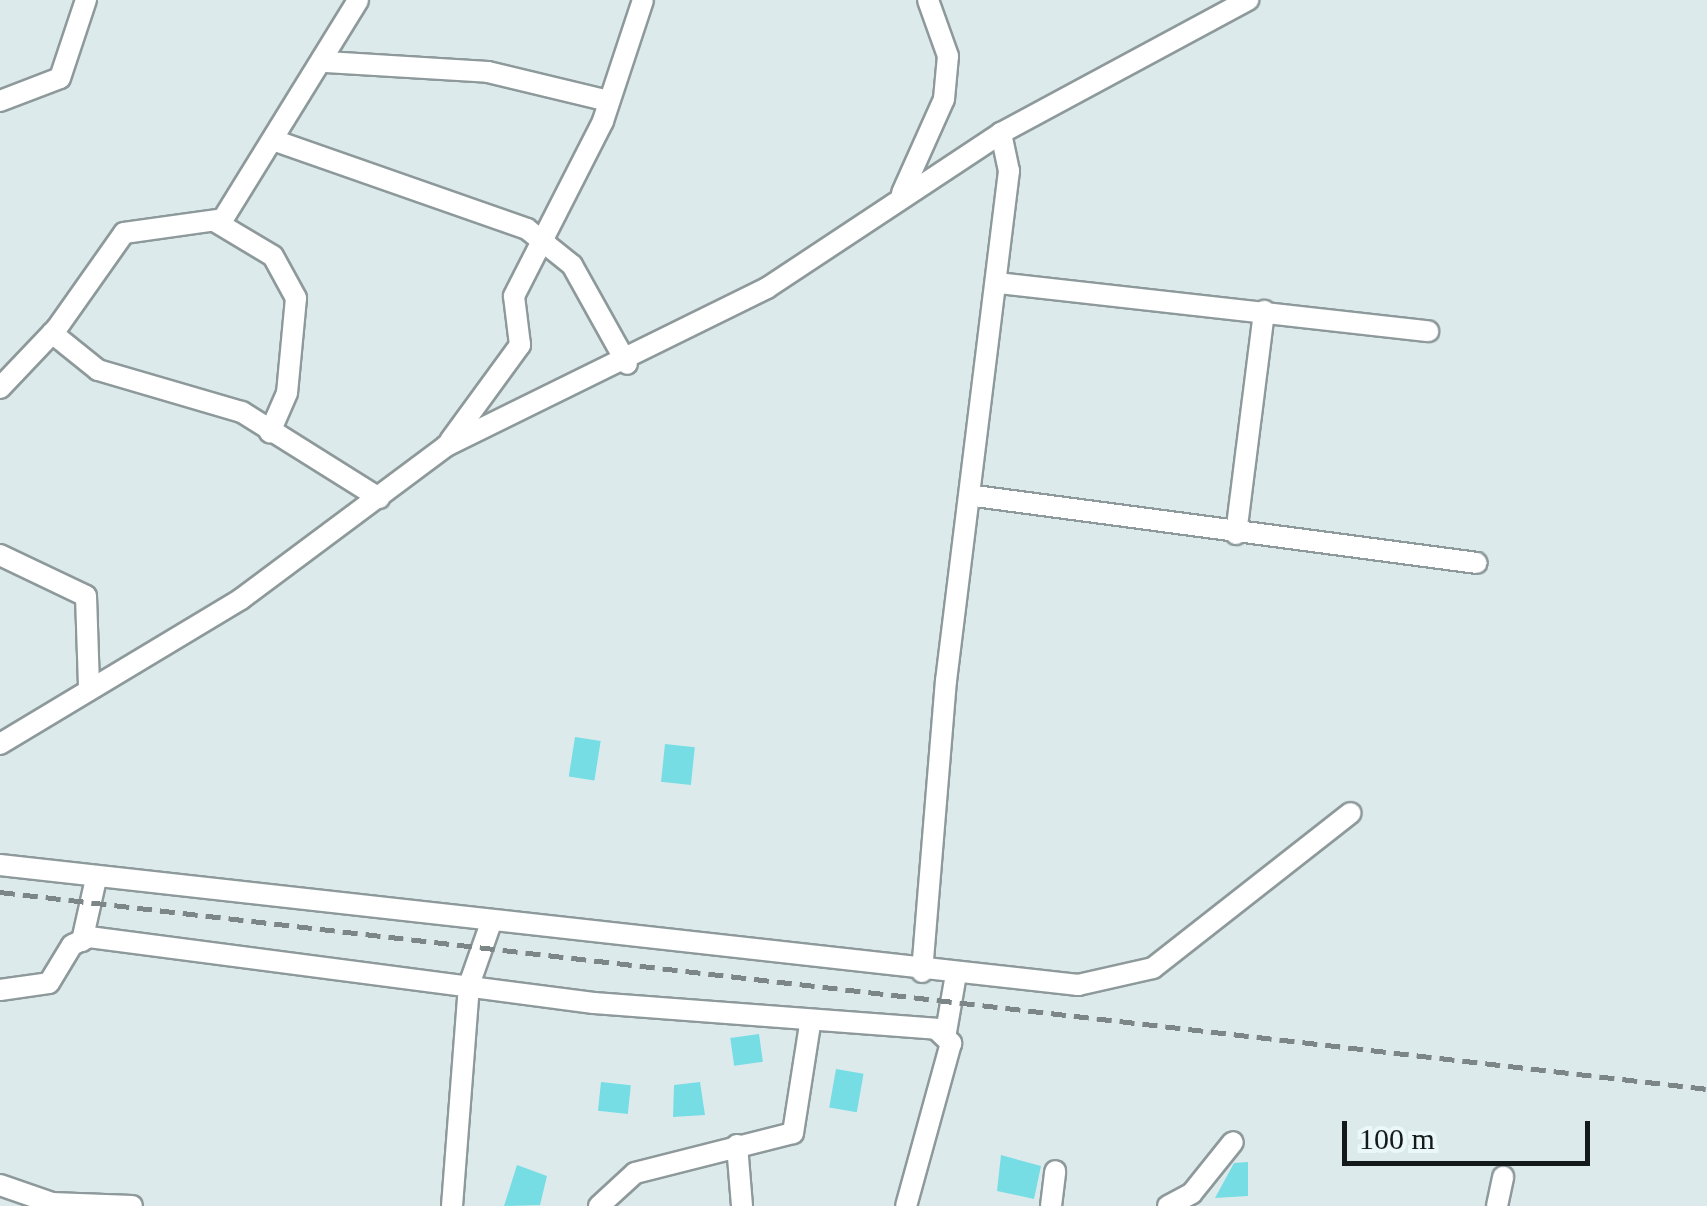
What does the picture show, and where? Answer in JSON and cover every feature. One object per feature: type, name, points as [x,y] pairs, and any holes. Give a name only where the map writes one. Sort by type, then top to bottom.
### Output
[{"type":"street","points":[[0,101],[60,78],[86,0]]},
{"type":"street","points":[[216,222],[276,141],[326,62],[358,0]]},
{"type":"street","points":[[446,446],[520,345],[511,309],[609,101],[643,0]]},
{"type":"street","points":[[898,199],[944,99],[948,56],[928,0]]},
{"type":"street","points":[[0,744],[240,599],[446,446],[626,364],[768,288],[1001,132],[1248,0]]},
{"type":"street","points":[[326,62],[488,72],[609,101]]},
{"type":"street","points":[[922,972],[946,681],[975,496],[1009,171],[1001,132]]},
{"type":"street","points":[[276,141],[543,240],[572,266],[626,364]]},
{"type":"street","points":[[0,388],[52,333],[124,233],[216,222],[272,256],[296,298],[288,393],[270,432]]},
{"type":"street","points":[[998,283],[1428,331]]},
{"type":"street","points":[[1236,534],[1264,311]]},
{"type":"street","points":[[52,333],[98,370],[242,412],[379,498]]},
{"type":"street","points":[[975,496],[1236,534],[1477,563]]},
{"type":"street","points":[[0,555],[86,596],[90,688]]},
{"type":"street","points":[[0,865],[922,972],[1078,985],[1153,968],[1351,813]]},
{"type":"street","points":[[0,990],[50,984],[82,941],[96,879]]},
{"type":"street","points":[[452,1206],[469,986],[491,923]]},
{"type":"street","points":[[82,941],[810,1024],[946,1032]]},
{"type":"street","points":[[906,1206],[946,1066],[946,1032],[956,974]]},
{"type":"street","points":[[599,1206],[635,1173],[798,1128],[810,1024]]},
{"type":"street","points":[[1168,1206],[1192,1193],[1233,1142]]},
{"type":"street","points":[[737,1145],[742,1206]]},
{"type":"street","points":[[1051,1206],[1056,1171]]},
{"type":"street","points":[[1497,1206],[1503,1177]]},
{"type":"street","points":[[0,1184],[53,1204],[132,1206]]},
{"type":"building","points":[[575,737],[601,741],[594,781],[569,777]]},
{"type":"building","points":[[665,744],[695,747],[691,785],[661,782]]},
{"type":"building","points":[[759,1034],[763,1062],[734,1066],[730,1038]]},
{"type":"building","points":[[836,1069],[864,1074],[857,1112],[829,1107]]},
{"type":"building","points":[[601,1082],[631,1085],[628,1114],[598,1111]]},
{"type":"building","points":[[700,1082],[705,1115],[673,1117],[674,1085]]},
{"type":"building","points":[[1001,1155],[1041,1166],[1034,1199],[997,1191]]},
{"type":"building","points":[[1248,1162],[1248,1196],[1215,1198],[1234,1163]]},
{"type":"building","points":[[517,1165],[547,1176],[540,1205],[504,1206]]},
{"type":"railway","points":[[0,892],[1707,1089]]}]
